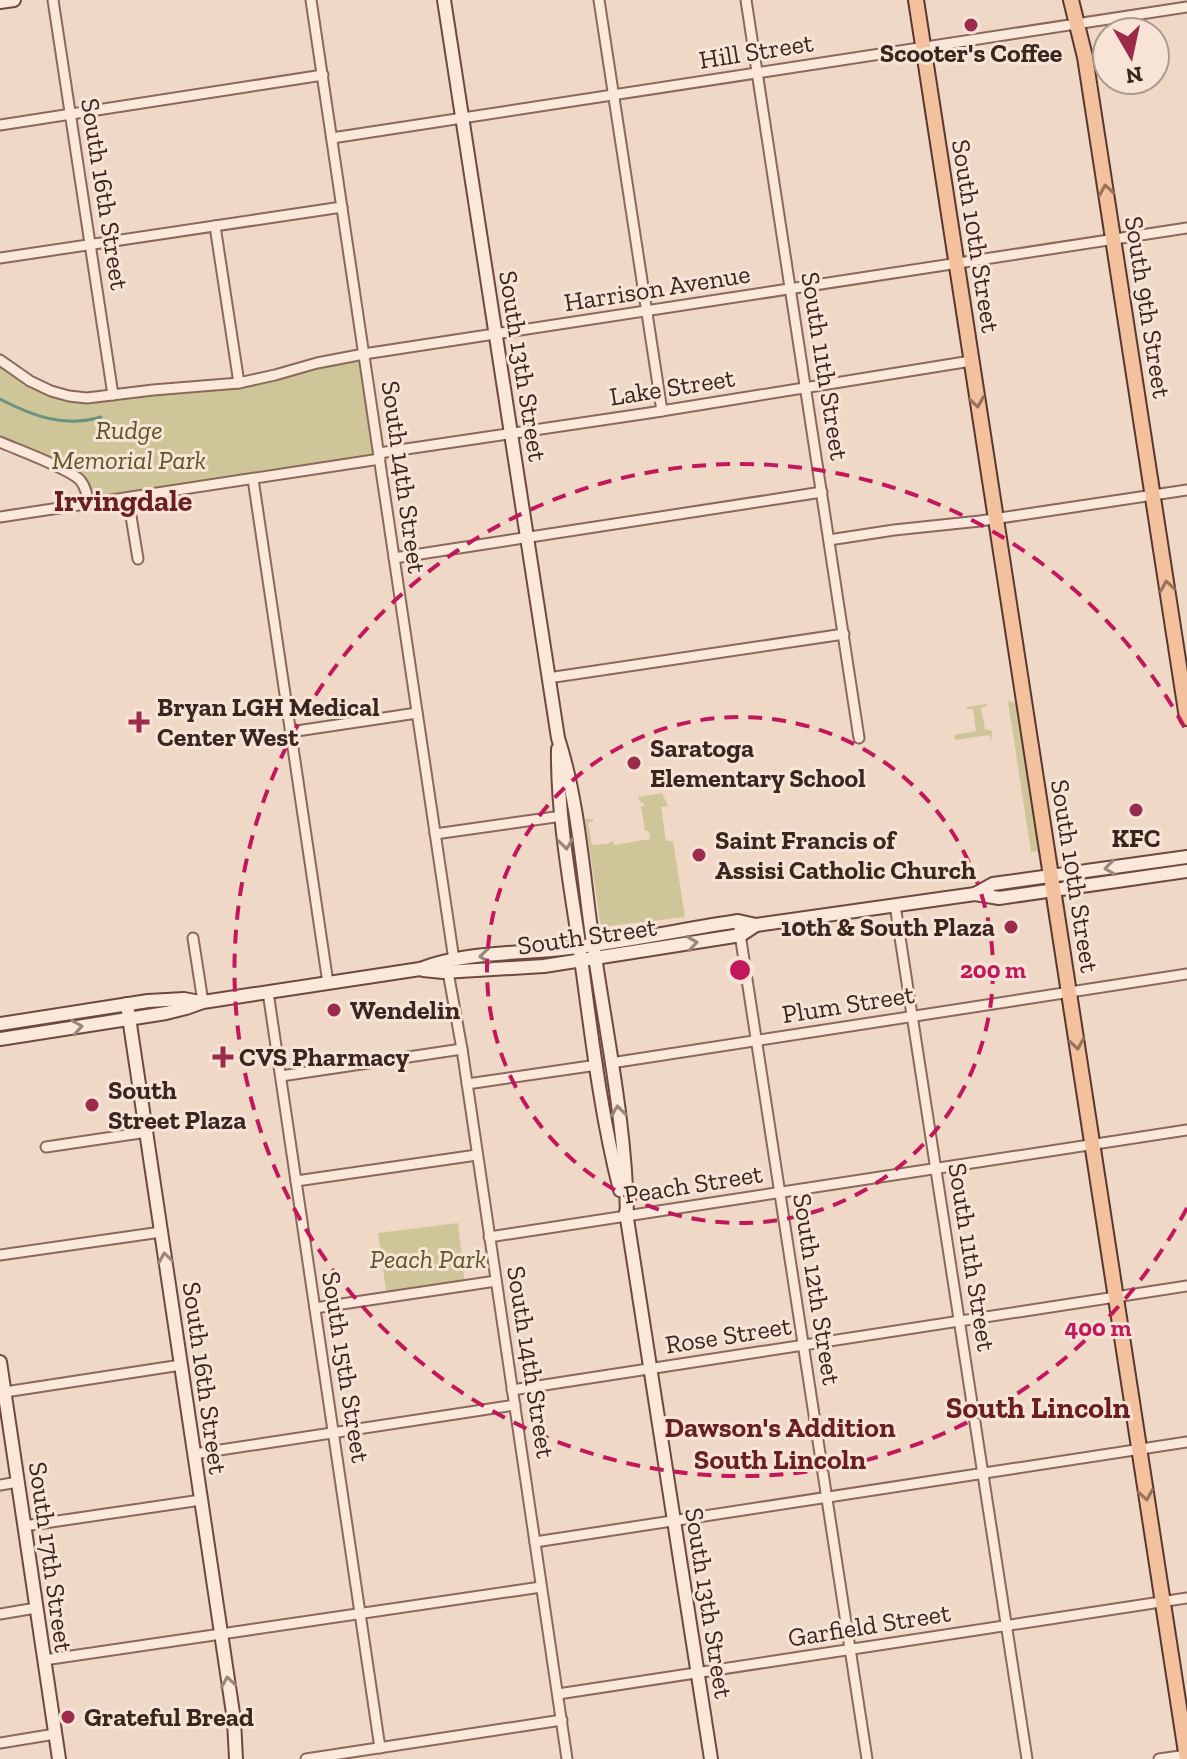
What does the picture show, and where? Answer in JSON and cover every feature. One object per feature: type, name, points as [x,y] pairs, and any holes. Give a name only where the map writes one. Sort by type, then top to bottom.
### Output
[{"type":"main road","points":[[0,2],[14,0]]},
{"type":"main road","name":"South 13th Street","points":[[444,0],[548,678],[568,776],[593,945],[588,960],[597,1065],[627,1217],[711,1759]]},
{"type":"main road","name":"South 10th Street","points":[[916,0],[1187,1756]]},
{"type":"main road","name":"South 9th Street","points":[[1071,0],[1085,57],[1187,718]]},
{"type":"main road","name":"South 13th Street","points":[[558,738],[557,766],[562,816],[579,947],[588,960],[611,1063],[627,1188],[627,1217]]},
{"type":"main road","name":"South Street","points":[[0,1039],[129,1019],[203,1002],[738,921],[756,925],[975,894],[999,898],[1187,857]]},
{"type":"main road","name":"South Street","points":[[1052,884],[1187,871]]},
{"type":"main road","name":"South Street","points":[[451,966],[531,967],[588,960],[741,935],[756,925]]},
{"type":"main road","name":"South Street","points":[[0,1024],[127,1004],[184,999],[203,1002]]},
{"type":"main road","name":"South 16th Street","points":[[127,1004],[234,1720],[236,1759]]},
{"type":"main road","name":"South 17th Street","points":[[0,1362],[59,1759]]},
{"type":"street","name":"South 16th Street","points":[[53,0],[113,395]]},
{"type":"street","name":"South 14th Street","points":[[311,0],[435,834],[457,1017],[567,1759]]},
{"type":"street","points":[[599,0],[662,411]]},
{"type":"street","name":"South 11th Street","points":[[746,0],[859,738]]},
{"type":"street","name":"Hill Street","points":[[332,138],[1187,7]]},
{"type":"street","points":[[0,125],[323,75]]},
{"type":"street","points":[[0,258],[342,207]]},
{"type":"street","points":[[215,226],[239,383]]},
{"type":"street","name":"Harrison Avenue","points":[[0,360],[51,391],[87,398],[239,383],[364,354],[1187,228]]},
{"type":"street","name":"Lake Street","points":[[0,517],[253,479],[511,434],[971,361]]},
{"type":"street","points":[[0,442],[79,479],[88,504]]},
{"type":"street","points":[[253,479],[328,983]]},
{"type":"street","points":[[829,540],[1187,490]]},
{"type":"street","points":[[394,558],[822,492]]},
{"type":"street","points":[[128,498],[138,559]]},
{"type":"street","points":[[548,678],[844,634]]},
{"type":"street","points":[[290,732],[417,713]]},
{"type":"street","points":[[435,834],[562,816]]},
{"type":"street","name":"South 11th Street","points":[[895,905],[1027,1759]]},
{"type":"street","name":"South 12th Street","points":[[738,921],[867,1759]]},
{"type":"street","points":[[193,938],[203,1002]]},
{"type":"street","name":"Plum Street","points":[[611,1063],[1187,974]]},
{"type":"street","name":"South 15th Street","points":[[268,992],[380,1748]]},
{"type":"street","points":[[281,1076],[462,1049]]},
{"type":"street","points":[[467,1084],[597,1065]]},
{"type":"street","name":"Peach Street","points":[[489,1237],[1187,1130]]},
{"type":"street","points":[[46,1147],[147,1132]]},
{"type":"street","points":[[296,1181],[477,1155]]},
{"type":"street","points":[[0,1255],[161,1232]]},
{"type":"street","points":[[315,1308],[496,1281]]},
{"type":"street","name":"Rose Street","points":[[512,1390],[1187,1286]]},
{"type":"street","points":[[5,1392],[181,1365]]},
{"type":"street","points":[[194,1454],[515,1405]]},
{"type":"street","points":[[535,1542],[1187,1442]]},
{"type":"street","points":[[0,1485],[18,1482]]},
{"type":"street","points":[[24,1526],[201,1500]]},
{"type":"street","points":[[44,1660],[541,1587]]},
{"type":"street","name":"Garfield Street","points":[[558,1694],[1187,1598]]},
{"type":"street","points":[[0,1614],[36,1608]]},
{"type":"street","points":[[306,1759],[562,1720]]},
{"type":"street","points":[[0,1743],[55,1734]]},
{"type":"street","points":[[393,1746],[395,1759]]},
{"type":"street","points":[[1159,1759],[1187,1756]]},
{"type":"green space","name":"Rudge Memorial Park","points":[[364,354],[380,459],[88,504],[79,479],[0,442],[0,360],[30,381],[69,396],[210,387]]},
{"type":"green space","points":[[1008,701],[1014,702],[1017,708],[1039,851],[1031,852]]},
{"type":"green space","points":[[987,704],[981,708],[985,729],[992,731],[991,741],[989,735],[955,740],[954,735],[976,731],[973,709],[966,707]]},
{"type":"green space","points":[[662,793],[668,806],[661,807],[666,841],[673,841],[685,917],[601,927],[585,819],[593,819],[588,823],[592,845],[650,839],[649,831],[645,831],[641,806],[644,803],[638,797]]},
{"type":"green space","name":"Peach Park","points":[[458,1223],[465,1285],[387,1297],[378,1233]]},
{"type":"waterway","points":[[0,399],[24,411],[61,421],[101,417]]},
{"type":"place","name":"Scooter's Coffee","points":[[971,25]]},
{"type":"place","name":"Bryan LGH Medical Center West","points":[[139,722]]},
{"type":"place","name":"Saratoga Elementary School","points":[[634,763]]},
{"type":"place","name":"KFC","points":[[1136,810]]},
{"type":"place","name":"Saint Francis of Assisi Catholic Church","points":[[699,855]]},
{"type":"place","name":"10th & South Plaza","points":[[1011,927]]},
{"type":"place","name":"Wendelin","points":[[334,1010]]},
{"type":"place","name":"CVS Pharmacy","points":[[223,1057]]},
{"type":"place","name":"South Street Plaza","points":[[92,1105]]},
{"type":"place","name":"Grateful Bread","points":[[68,1717]]},
{"type":"district","name":"Irvingdale","points":[[123,501]]},
{"type":"district","name":"South Lincoln","points":[[1038,1408]]},
{"type":"district","name":"Dawson's Addition South Lincoln","points":[[780,1443]]}]
